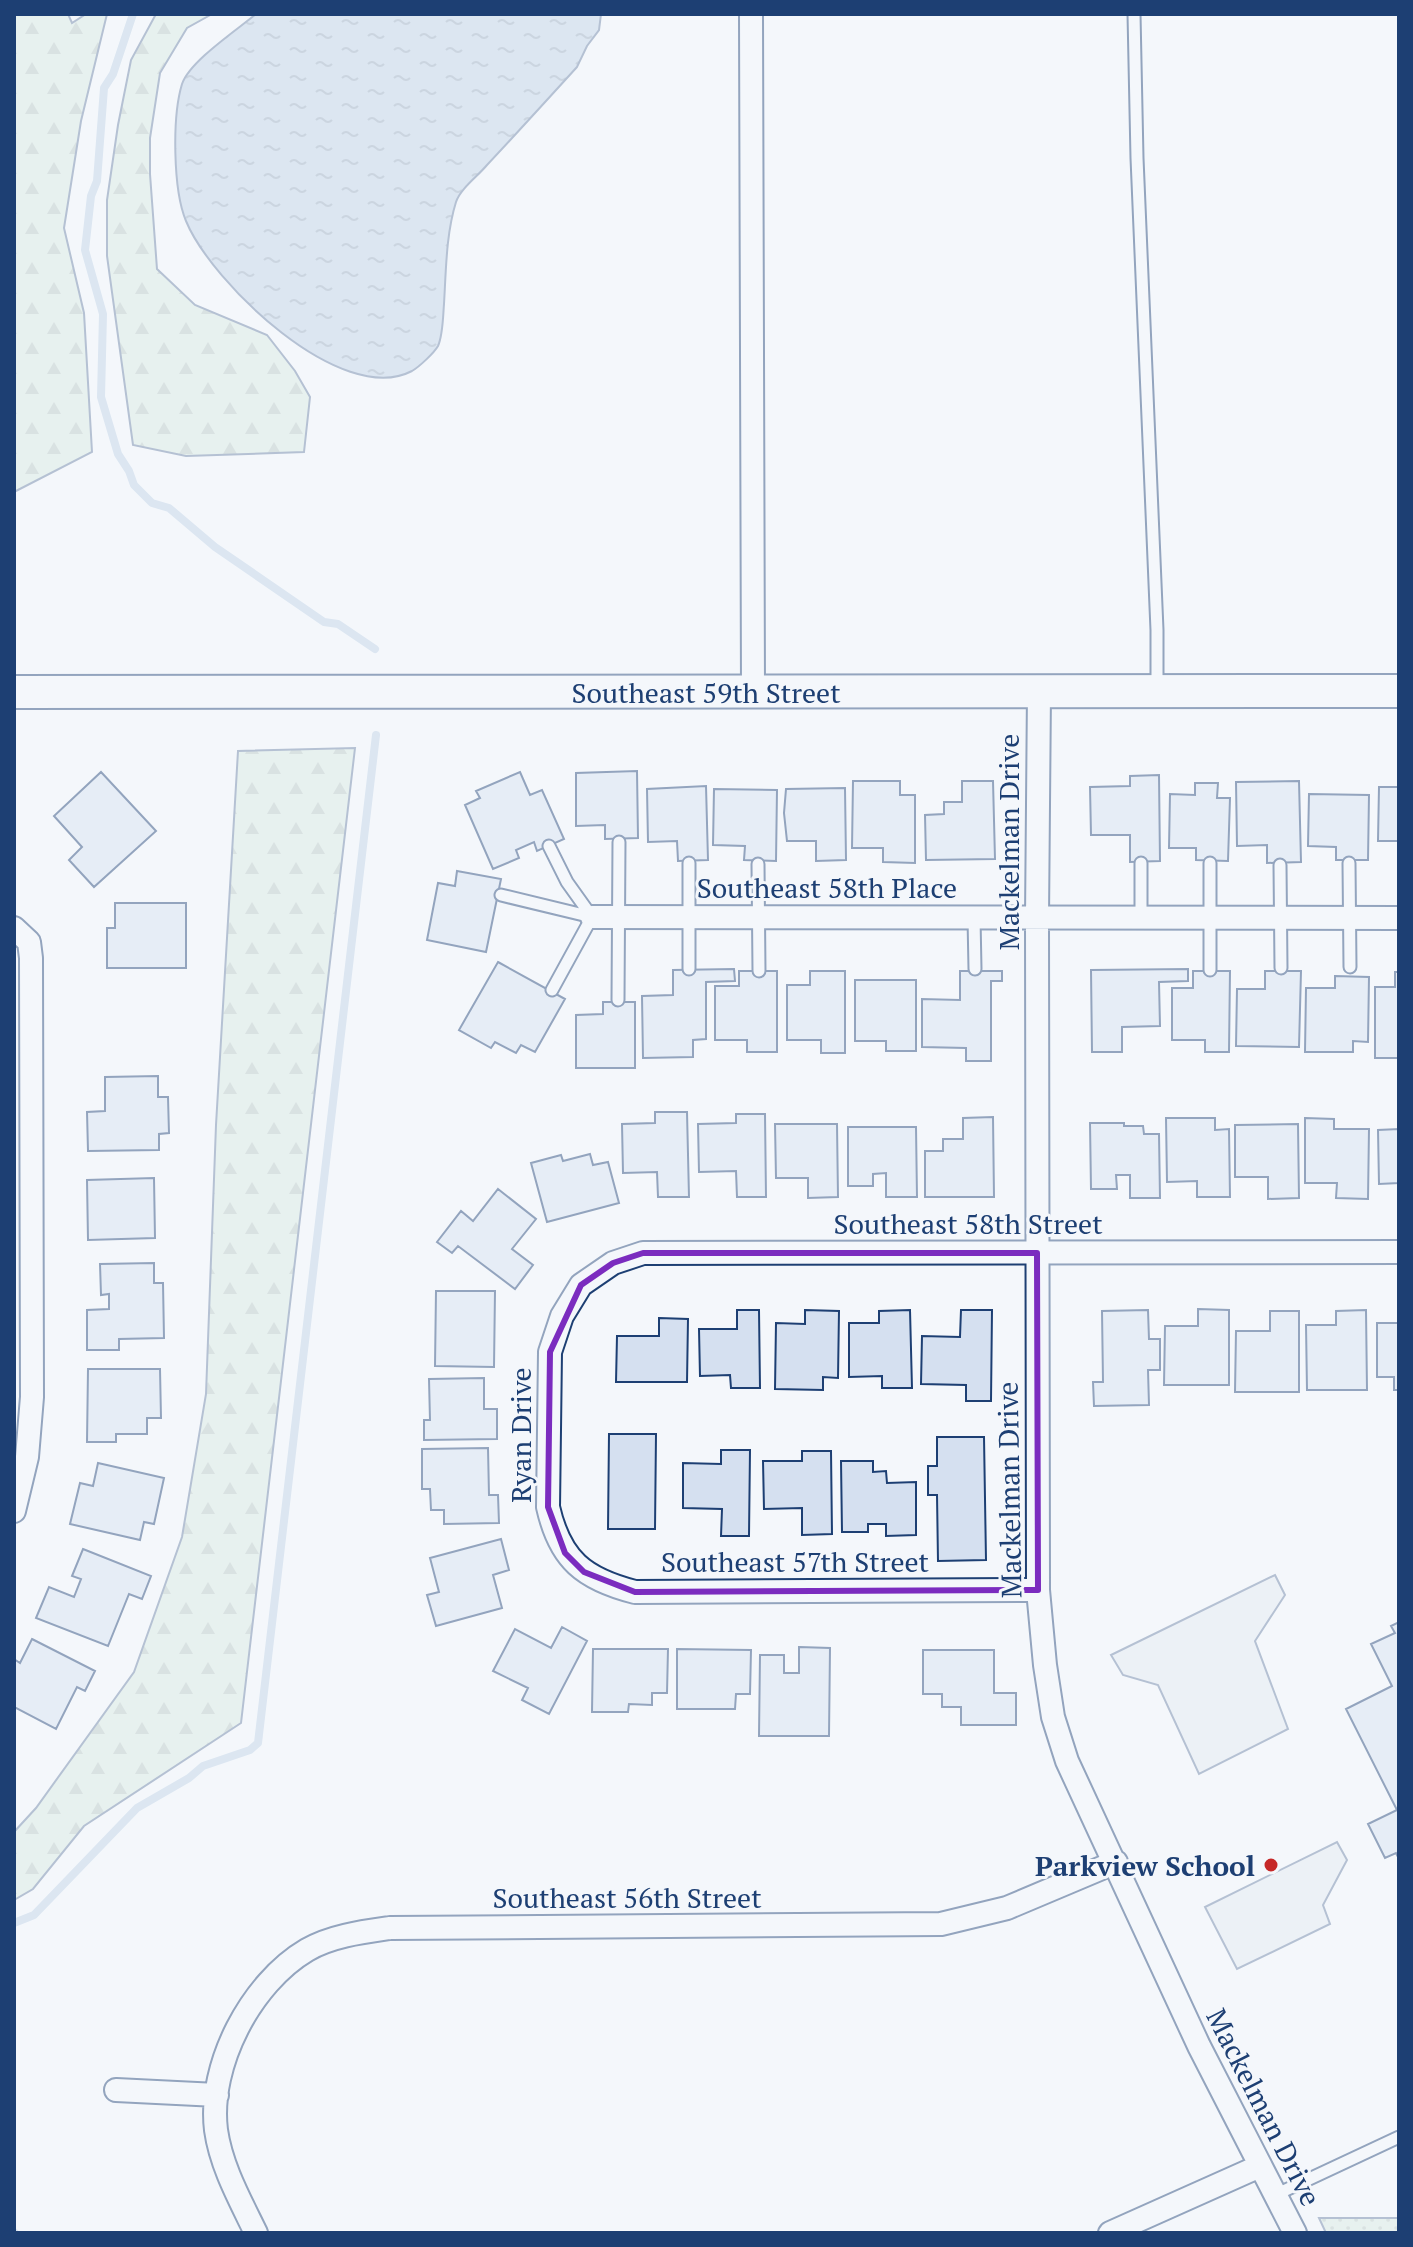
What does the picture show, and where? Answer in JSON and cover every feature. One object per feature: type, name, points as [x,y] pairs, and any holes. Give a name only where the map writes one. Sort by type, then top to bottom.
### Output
[{"type":"main road","name":"Southeast 59th Street","points":[[14,692],[1399,691]]},
{"type":"street","points":[[751,14],[753,691]]},
{"type":"street","name":"Mackelman Drive","points":[[1039,691],[1038,1590],[1053,1717],[1067,1761],[1168,1981],[1295,2233]]},
{"type":"street","name":"Southeast 58th Place","points":[[592,917],[1399,918]]},
{"type":"street","points":[[14,1511],[27,1457],[32,1397],[31,958],[29,942],[18,930]]},
{"type":"street","name":"Southeast 58th Street","points":[[562,1316],[581,1285],[613,1263],[643,1253],[1399,1252]]},
{"type":"street","name":"Ryan Drive","points":[[562,1316],[550,1352],[548,1507],[553,1528],[565,1553]]},
{"type":"street","name":"Southeast 57th Street","points":[[565,1553],[584,1572],[605,1584],[635,1592],[1038,1590]]},
{"type":"street","name":"Southeast 56th Street","points":[[217,2095],[228,2046],[260,1992],[307,1950],[348,1934],[390,1928],[941,1924],[1007,1908],[1116,1862]]},
{"type":"street","points":[[116,2090],[217,2095],[216,2126],[221,2155],[256,2233]]},
{"type":"street","points":[[1110,2233],[1134,2225],[1260,2166]]},
{"type":"lane","points":[[1134,14],[1157,691]]},
{"type":"lane","points":[[618,1000],[619,842]]},
{"type":"lane","points":[[549,846],[567,882],[592,917]]},
{"type":"lane","points":[[689,863],[689,969]]},
{"type":"lane","points":[[1141,863],[1141,918]]},
{"type":"lane","points":[[1210,863],[1210,970]]},
{"type":"lane","points":[[1349,863],[1350,967]]},
{"type":"lane","points":[[758,864],[759,971]]},
{"type":"lane","points":[[1280,865],[1281,968]]},
{"type":"lane","points":[[501,895],[592,917]]},
{"type":"lane","points":[[552,990],[592,917]]},
{"type":"lane","points":[[974,918],[975,969]]},
{"type":"lane","points":[[1275,2195],[1399,2137]]},
{"type":"highlighted area","points":[[643,1253],[1037,1253],[1038,1590],[635,1592],[584,1572],[565,1553],[548,1507],[550,1352],[581,1285],[613,1263]]},
{"type":"green space","points":[[14,14],[68,14],[72,23],[86,14],[107,14],[81,121],[64,228],[84,313],[92,452],[14,492]]},
{"type":"green space","points":[[156,14],[212,14],[187,28],[160,73],[150,138],[157,269],[195,305],[267,335],[295,371],[310,397],[304,452],[186,456],[133,445],[107,256],[107,200],[131,60]]},
{"type":"green space","points":[[355,748],[241,1723],[84,1826],[33,1889],[14,1900],[14,1832],[36,1808],[134,1672],[182,1537],[206,1394],[216,1125],[238,751]]},
{"type":"green space","points":[[1319,2218],[1399,2218],[1399,2233],[1326,2233]]},
{"type":"shaded area","points":[[1275,1575],[1285,1595],[1255,1641],[1288,1729],[1199,1774],[1158,1685],[1123,1675],[1111,1655]]},
{"type":"shaded area","points":[[1337,1842],[1347,1860],[1323,1905],[1330,1924],[1237,1969],[1205,1907]]},
{"type":"water","points":[[256,14],[601,14],[599,30],[577,67],[458,197],[448,240],[440,342],[430,356],[412,371],[383,378],[350,372],[316,356],[282,333],[250,305],[222,275],[186,221],[178,191],[175,153],[182,84],[204,56]]},
{"type":"building","points":[[637,771],[638,838],[605,839],[605,825],[576,826],[576,773]]},
{"type":"building","points":[[101,772],[156,831],[94,887],[69,860],[82,847],[54,816]]},
{"type":"building","points":[[520,772],[530,795],[542,790],[564,839],[537,851],[534,842],[516,850],[519,858],[493,869],[465,805],[480,798],[476,791]]},
{"type":"building","points":[[1159,775],[1160,861],[1130,862],[1130,835],[1091,835],[1090,787],[1130,786],[1130,776]]},
{"type":"building","points":[[853,781],[900,781],[900,795],[915,795],[915,863],[883,862],[883,848],[852,848]]},
{"type":"building","points":[[962,781],[993,781],[995,859],[926,860],[925,815],[944,814],[944,802],[962,802]]},
{"type":"building","points":[[1299,781],[1301,862],[1267,863],[1267,845],[1237,846],[1236,782]]},
{"type":"building","points":[[1195,783],[1218,783],[1217,798],[1230,798],[1228,861],[1196,860],[1196,848],[1169,848],[1170,794],[1195,795]]},
{"type":"building","points":[[706,786],[708,860],[678,861],[677,841],[648,842],[647,789]]},
{"type":"building","points":[[1379,787],[1399,787],[1399,841],[1378,841]]},
{"type":"building","points":[[845,788],[846,860],[816,861],[816,841],[787,841],[784,813],[786,789]]},
{"type":"building","points":[[714,789],[777,790],[776,861],[744,860],[745,846],[713,845]]},
{"type":"building","points":[[1309,794],[1369,795],[1368,860],[1336,860],[1336,847],[1308,846]]},
{"type":"building","points":[[457,871],[501,879],[486,952],[427,940],[438,883],[455,886]]},
{"type":"building","points":[[115,903],[186,903],[186,968],[107,968],[107,928],[115,928]]},
{"type":"building","points":[[498,962],[565,999],[535,1052],[521,1045],[516,1053],[495,1042],[491,1048],[459,1030]]},
{"type":"building","points":[[734,969],[735,981],[706,982],[706,1039],[693,1040],[693,1057],[643,1058],[642,996],[673,995],[673,970]]},
{"type":"building","points":[[1188,969],[1188,981],[1159,982],[1160,1026],[1122,1027],[1122,1052],[1092,1052],[1091,970]]},
{"type":"building","points":[[739,971],[777,971],[777,1052],[747,1052],[747,1040],[715,1040],[715,986],[739,986]]},
{"type":"building","points":[[810,971],[845,971],[845,1053],[821,1053],[821,1040],[787,1040],[787,985],[810,985]]},
{"type":"building","points":[[960,971],[1002,971],[1002,981],[991,981],[991,1061],[966,1061],[966,1048],[922,1047],[922,999],[960,1000]]},
{"type":"building","points":[[1193,971],[1230,971],[1229,1052],[1205,1052],[1205,1040],[1172,1040],[1172,988],[1193,988]]},
{"type":"building","points":[[1265,971],[1301,971],[1299,1047],[1236,1046],[1237,989],[1265,989]]},
{"type":"building","points":[[1395,972],[1399,972],[1399,1058],[1375,1058],[1375,987],[1395,987]]},
{"type":"building","points":[[1335,976],[1369,977],[1368,1042],[1353,1041],[1353,1052],[1305,1052],[1306,988],[1335,988]]},
{"type":"building","points":[[855,980],[916,980],[916,1051],[886,1051],[886,1041],[855,1041]]},
{"type":"building","points":[[603,1002],[635,1002],[635,1068],[576,1068],[576,1015],[603,1014]]},
{"type":"building","points":[[158,1076],[158,1097],[168,1097],[169,1133],[159,1134],[159,1150],[88,1151],[87,1112],[105,1111],[105,1077]]},
{"type":"building","points":[[655,1112],[687,1112],[689,1197],[658,1197],[657,1172],[623,1173],[622,1124],[655,1123]]},
{"type":"building","points":[[736,1114],[765,1114],[766,1197],[737,1197],[736,1171],[699,1172],[698,1124],[736,1123]]},
{"type":"building","points":[[993,1117],[994,1197],[925,1197],[925,1151],[943,1151],[943,1139],[963,1139],[963,1118]]},
{"type":"building","points":[[1166,1118],[1215,1118],[1215,1130],[1229,1129],[1230,1197],[1197,1197],[1197,1181],[1167,1182]]},
{"type":"building","points":[[1305,1118],[1334,1119],[1334,1129],[1369,1129],[1368,1199],[1336,1198],[1337,1183],[1305,1183]]},
{"type":"building","points":[[1090,1123],[1143,1126],[1144,1134],[1159,1134],[1160,1198],[1130,1198],[1130,1175],[1116,1175],[1117,1189],[1091,1189]]},
{"type":"building","points":[[775,1124],[837,1124],[838,1197],[808,1198],[808,1178],[776,1178]]},
{"type":"building","points":[[1298,1124],[1299,1198],[1268,1199],[1268,1177],[1235,1177],[1235,1125]]},
{"type":"building","points":[[848,1127],[916,1127],[917,1197],[886,1197],[886,1173],[873,1174],[873,1186],[848,1186]]},
{"type":"building","points":[[1399,1129],[1399,1183],[1379,1184],[1378,1130]]},
{"type":"building","points":[[590,1154],[593,1165],[608,1162],[619,1203],[547,1222],[531,1163],[561,1155],[563,1161]]},
{"type":"building","points":[[154,1178],[155,1238],[88,1240],[87,1180]]},
{"type":"building","points":[[498,1189],[536,1219],[512,1249],[533,1265],[515,1289],[458,1246],[452,1253],[437,1242],[461,1211],[473,1221]]},
{"type":"building","points":[[154,1263],[154,1283],[163,1283],[164,1338],[119,1339],[119,1350],[87,1350],[87,1310],[109,1309],[109,1294],[101,1295],[100,1264]]},
{"type":"building","points":[[436,1291],[495,1291],[494,1367],[435,1366]]},
{"type":"building","points":[[1198,1309],[1229,1310],[1229,1385],[1164,1385],[1165,1326],[1198,1326]]},
{"type":"building","points":[[737,1310],[759,1310],[760,1388],[731,1388],[730,1375],[700,1376],[699,1329],[737,1329]]},
{"type":"building","points":[[805,1310],[839,1311],[838,1378],[823,1377],[823,1390],[775,1389],[776,1323],[805,1324]]},
{"type":"building","points":[[910,1310],[912,1388],[882,1388],[882,1376],[849,1377],[849,1323],[879,1323],[879,1311]]},
{"type":"building","points":[[961,1310],[992,1310],[991,1401],[966,1401],[966,1385],[921,1384],[922,1336],[960,1337]]},
{"type":"building","points":[[1148,1310],[1149,1339],[1160,1339],[1160,1370],[1148,1370],[1149,1405],[1094,1406],[1093,1382],[1103,1382],[1102,1311]]},
{"type":"building","points":[[1366,1310],[1367,1390],[1307,1390],[1306,1325],[1336,1325],[1336,1311]]},
{"type":"building","points":[[1270,1311],[1299,1311],[1299,1392],[1235,1392],[1236,1331],[1270,1331]]},
{"type":"building","points":[[659,1318],[688,1319],[687,1382],[616,1382],[617,1336],[659,1336]]},
{"type":"building","points":[[1377,1323],[1399,1323],[1399,1390],[1394,1390],[1394,1377],[1377,1377]]},
{"type":"building","points":[[88,1369],[160,1369],[161,1418],[147,1418],[147,1434],[116,1434],[116,1442],[87,1442]]},
{"type":"building","points":[[484,1378],[484,1409],[497,1409],[497,1439],[424,1440],[424,1420],[430,1420],[429,1379]]},
{"type":"building","points":[[609,1434],[656,1434],[655,1529],[608,1529]]},
{"type":"building","points":[[937,1437],[984,1437],[986,1560],[938,1561],[937,1495],[928,1495],[928,1466],[937,1466]]},
{"type":"building","points":[[488,1448],[489,1495],[498,1495],[499,1523],[444,1524],[444,1510],[431,1510],[430,1489],[422,1489],[422,1449]]},
{"type":"building","points":[[721,1450],[750,1450],[749,1536],[721,1536],[722,1509],[683,1508],[683,1463],[721,1464]]},
{"type":"building","points":[[802,1451],[831,1451],[832,1534],[802,1535],[802,1508],[764,1509],[763,1461],[802,1461]]},
{"type":"building","points":[[841,1461],[873,1461],[873,1472],[886,1471],[887,1483],[916,1482],[916,1535],[886,1536],[886,1524],[868,1524],[868,1532],[842,1532]]},
{"type":"building","points":[[98,1463],[164,1478],[154,1524],[144,1522],[140,1540],[70,1524],[80,1483],[93,1486]]},
{"type":"building","points":[[501,1539],[509,1570],[493,1575],[502,1608],[436,1626],[427,1595],[439,1592],[430,1558]]},
{"type":"building","points":[[83,1549],[151,1576],[142,1599],[129,1594],[108,1646],[36,1618],[49,1587],[74,1597],[81,1579],[72,1576]]},
{"type":"building","points":[[1399,1622],[1399,1859],[1396,1853],[1385,1858],[1368,1824],[1397,1810],[1346,1709],[1392,1686],[1371,1644],[1395,1633],[1391,1626]]},
{"type":"building","points":[[562,1627],[587,1641],[549,1714],[522,1700],[528,1688],[493,1671],[515,1629],[551,1648]]},
{"type":"building","points":[[32,1639],[95,1671],[85,1691],[77,1687],[56,1729],[14,1707],[14,1659],[20,1663]]},
{"type":"building","points":[[799,1647],[830,1648],[829,1736],[759,1736],[760,1655],[784,1655],[784,1673],[799,1673]]},
{"type":"building","points":[[593,1649],[668,1649],[667,1693],[652,1693],[652,1705],[629,1704],[628,1712],[592,1712]]},
{"type":"building","points":[[677,1649],[751,1650],[750,1694],[736,1694],[735,1709],[677,1709]]},
{"type":"building","points":[[923,1650],[994,1650],[994,1693],[1016,1693],[1016,1725],[961,1725],[961,1707],[942,1707],[942,1694],[923,1694]]},
{"type":"waterway","points":[[133,14],[113,74],[104,88],[97,181],[91,196],[85,250],[103,314],[101,397],[118,454],[134,485],[152,503],[169,508],[215,547],[324,622],[338,624],[375,649]]},
{"type":"waterway","points":[[14,1923],[34,1915],[137,1808],[189,1778],[203,1766],[250,1750],[258,1743],[376,735]]},
{"type":"place","name":"Parkview School","points":[[1271,1865]]}]
